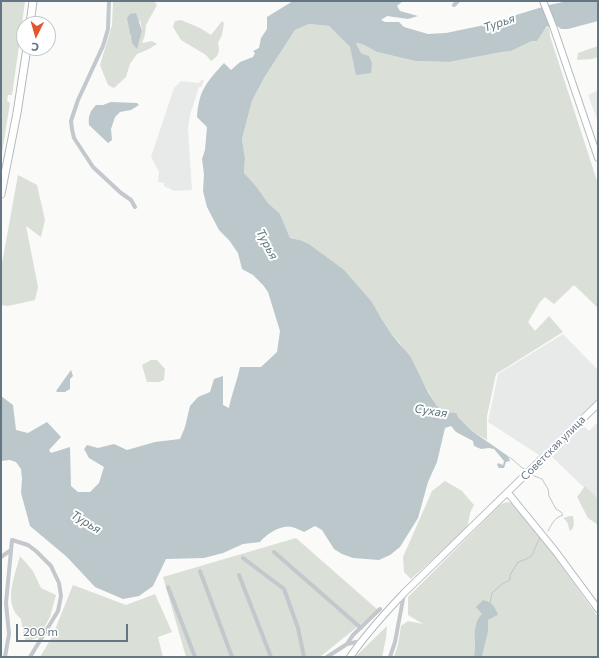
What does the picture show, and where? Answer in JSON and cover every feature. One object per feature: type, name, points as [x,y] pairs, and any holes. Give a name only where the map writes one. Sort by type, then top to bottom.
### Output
[{"type":"highway","points":[[31,16],[33,1]]},
{"type":"highway","points":[[1,194],[17,113],[26,56]]},
{"type":"main road","points":[[544,3],[598,158]]},
{"type":"main road","name":"Советская улица","points":[[350,657],[361,641],[404,593],[598,404]]},
{"type":"main road","points":[[508,492],[556,552],[598,609]]},
{"type":"street","points":[[110,1],[108,29],[103,46],[78,100],[71,121],[74,138],[93,167],[121,193],[131,200],[135,207]]},
{"type":"street","points":[[5,657],[9,634],[6,603],[12,540],[28,545],[36,551],[51,566],[59,583],[61,596],[58,611],[30,657]]},
{"type":"street","points":[[1,557],[11,550]]},
{"type":"street","points":[[274,552],[361,628]]},
{"type":"street","points":[[243,558],[284,589],[298,628],[304,650],[304,657]]},
{"type":"street","points":[[200,571],[232,657]]},
{"type":"street","points":[[239,575],[271,657]]},
{"type":"street","points":[[168,587],[195,657]]},
{"type":"street","points":[[390,657],[395,642],[404,593]]},
{"type":"street","points":[[327,657],[347,644],[380,609]]},
{"type":"street","points":[[347,644],[361,641]]},
{"type":"shaded area","points":[[1,1],[25,1],[23,16],[16,16],[16,56],[17,56],[12,95],[8,95],[7,101],[10,103],[1,159]]},
{"type":"shaded area","points":[[154,1],[157,5],[146,25],[142,43],[152,41],[157,44],[137,54],[130,64],[126,77],[114,88],[108,85],[100,65],[112,25],[113,2]],"holes":[[[140,20],[142,31],[139,43],[132,43],[130,35]]]},
{"type":"shaded area","points":[[181,20],[200,28],[211,35],[222,21],[224,23],[222,35],[218,43],[219,51],[216,57],[211,61],[206,55],[181,40],[173,27],[175,21]]},
{"type":"shaded area","points":[[309,24],[329,26],[350,47],[357,75],[369,56],[361,53],[356,43],[362,44],[377,52],[415,61],[449,62],[511,51],[532,41],[537,41],[543,29],[549,27],[550,36],[598,184],[598,308],[574,285],[554,304],[545,297],[540,302],[528,322],[535,331],[549,316],[563,332],[496,374],[487,416],[487,440],[472,431],[458,417],[443,412],[437,406],[400,343],[392,335],[372,302],[321,253],[309,244],[290,238],[280,214],[268,203],[256,186],[244,173],[245,158],[242,139],[252,101],[264,78],[295,30]]},
{"type":"shaded area","points":[[598,46],[598,57],[577,60],[578,53]]},
{"type":"shaded area","points":[[202,79],[204,81],[201,87],[199,87],[190,115],[188,128],[192,190],[174,191],[164,186],[164,183],[158,182],[159,172],[151,157],[174,88],[181,81],[199,83]]},
{"type":"shaded area","points":[[598,90],[598,122],[588,95]]},
{"type":"shaded area","points":[[18,175],[37,185],[45,220],[41,237],[26,226],[38,287],[35,300],[8,306],[1,305],[1,269]]},
{"type":"shaded area","points":[[563,334],[598,370],[598,399],[539,455],[488,422],[498,374]]},
{"type":"shaded area","points":[[151,360],[157,360],[165,369],[164,380],[159,382],[147,382],[142,365]]},
{"type":"shaded area","points":[[598,422],[598,501],[550,455],[581,424],[589,431]]},
{"type":"shaded area","points":[[445,481],[462,491],[474,505],[470,513],[468,524],[466,529],[411,579],[404,572],[403,557],[432,491]]},
{"type":"shaded area","points":[[585,486],[598,499],[598,525],[588,518],[577,497]]},
{"type":"shaded area","points":[[506,502],[512,503],[540,536],[598,617],[598,657],[482,657],[488,632],[488,620],[498,615],[482,614],[476,625],[474,657],[394,657],[398,645],[401,626],[408,621],[423,624],[408,615],[408,597],[500,505]]},
{"type":"shaded area","points":[[573,516],[574,523],[573,528],[570,531],[567,522],[563,518]]},
{"type":"shaded area","points":[[296,538],[378,610],[320,657],[186,657],[163,577]]},
{"type":"shaded area","points":[[20,556],[33,571],[41,588],[56,595],[50,617],[39,637],[26,642],[21,619],[15,613],[11,597],[13,581]]},
{"type":"shaded area","points":[[73,585],[126,605],[155,594],[172,632],[158,637],[163,657],[40,657],[52,637]]},
{"type":"shaded area","points":[[387,626],[382,657],[355,657]]},
{"type":"water","name":"Турья","points":[[293,1],[403,1],[397,6],[400,11],[418,16],[408,19],[387,16],[381,20],[385,22],[399,22],[404,27],[428,34],[446,33],[494,23],[549,5],[568,1],[598,1],[598,21],[568,29],[561,29],[556,25],[546,27],[537,41],[532,41],[511,51],[449,62],[415,61],[377,52],[362,44],[356,43],[361,53],[369,56],[372,63],[371,73],[356,75],[350,47],[329,26],[309,24],[295,30],[264,78],[252,101],[242,139],[245,158],[244,173],[256,186],[268,203],[280,214],[290,238],[309,244],[344,270],[372,302],[392,335],[410,356],[428,392],[437,406],[443,412],[456,413],[472,431],[508,456],[510,461],[506,462],[504,468],[499,468],[497,465],[498,463],[503,465],[504,461],[494,449],[481,449],[474,446],[473,441],[456,432],[451,426],[445,428],[437,462],[428,482],[418,518],[400,547],[390,555],[379,560],[353,558],[334,549],[322,530],[315,526],[304,532],[288,526],[279,528],[270,533],[260,542],[243,544],[223,553],[204,558],[166,559],[153,586],[139,596],[123,599],[95,587],[67,557],[30,526],[21,493],[21,469],[16,462],[10,460],[1,461],[1,396],[13,405],[16,430],[28,433],[47,422],[61,437],[49,450],[51,453],[70,447],[71,486],[78,492],[90,492],[99,483],[104,467],[89,458],[84,449],[87,445],[98,448],[114,444],[127,450],[155,442],[180,439],[185,427],[190,406],[198,397],[210,392],[214,379],[223,376],[223,405],[229,408],[240,367],[261,367],[277,352],[280,331],[268,292],[253,275],[242,269],[238,253],[229,240],[219,230],[207,207],[203,191],[204,174],[202,159],[205,150],[207,127],[197,117],[204,87],[212,76],[224,63],[231,70],[240,62],[253,57],[255,53],[253,51],[259,48],[261,38],[267,29],[267,17]]},
{"type":"water","points":[[136,13],[142,31],[137,49],[132,43],[127,18],[130,14]]},
{"type":"water","points":[[111,102],[137,103],[139,105],[131,110],[120,112],[115,117],[111,129],[112,140],[108,143],[89,125],[89,116],[96,105],[103,105]]},
{"type":"water","points":[[71,370],[73,376],[70,379],[70,389],[65,392],[57,392],[56,391]]},
{"type":"water","points":[[483,600],[493,605],[498,615],[488,620],[488,632],[482,657],[474,657],[476,623],[482,614],[476,607]]},
{"type":"waterway","name":"Сухая","points":[[509,457],[526,470]]},
{"type":"waterway","name":"Сухая","points":[[532,475],[542,479],[548,489],[549,496],[556,509],[563,515],[555,520],[548,531]]},
{"type":"waterway","name":"Сухая","points":[[490,604],[492,593],[502,584],[510,580],[510,575],[518,562],[533,554],[540,538]]}]
